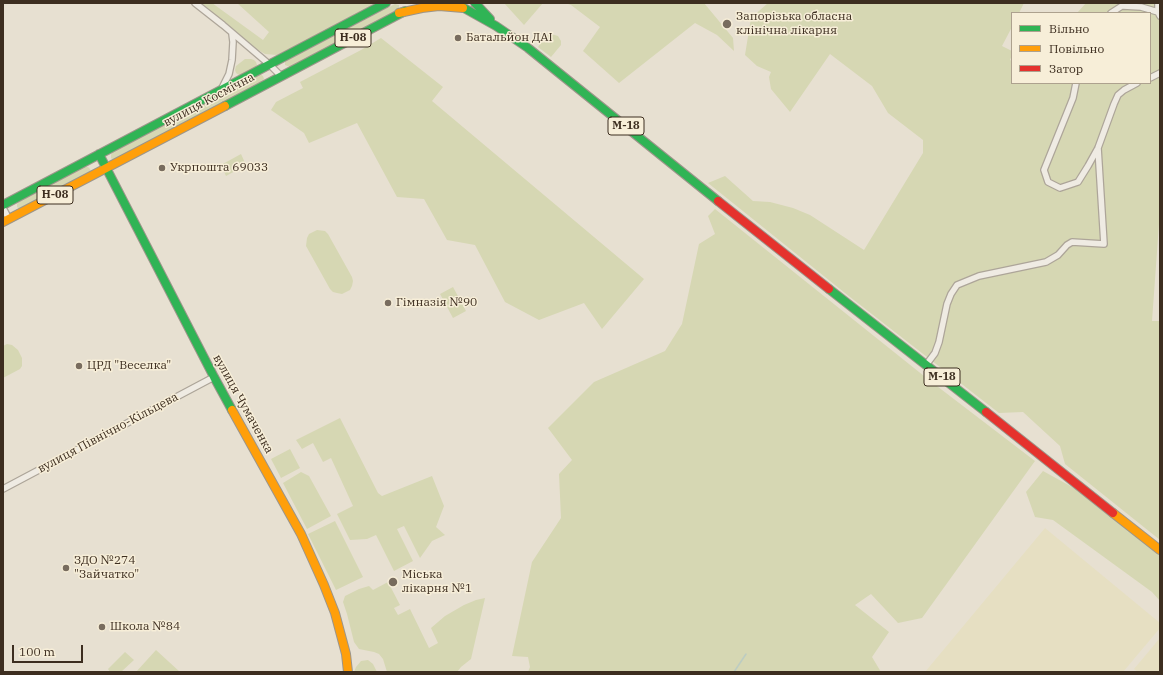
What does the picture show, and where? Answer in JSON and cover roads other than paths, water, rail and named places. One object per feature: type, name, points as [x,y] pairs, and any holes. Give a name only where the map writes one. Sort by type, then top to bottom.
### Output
[{"type":"main road","name":"вулиця Космічна","points":[[3,205],[220,90],[270,66],[386,3]]},
{"type":"main road","name":"вулиця Космічна","points":[[6,221],[399,13],[427,3]]},
{"type":"main road","name":"М-18","points":[[455,3],[496,26],[528,48],[763,237],[1160,550]]},
{"type":"main road","name":"М-18","points":[[475,3],[496,26]]},
{"type":"main road","points":[[399,13],[439,6],[465,9]]},
{"type":"main road","name":"вулиця Чумаченка","points":[[100,154],[214,377],[298,528],[335,613],[346,654],[348,672]]},
{"type":"street","points":[[195,3],[223,25],[281,76]]},
{"type":"street","points":[[1113,12],[1125,4],[1141,7],[1159,14],[1158,3]]},
{"type":"street","points":[[220,90],[228,74],[232,60],[232,34]]},
{"type":"street","points":[[1151,78],[1160,73]]},
{"type":"street","points":[[1076,84],[1073,98],[1044,170],[1048,182],[1060,188],[1078,182],[1098,148],[1118,95],[1135,84]]},
{"type":"street","points":[[926,365],[935,353],[940,342],[947,304],[957,285],[979,276],[1046,262],[1058,255],[1067,245],[1072,242],[1104,244],[1098,148]]},
{"type":"street","points":[[3,208],[6,221]]},
{"type":"street","name":"вулиця Північно-Кільцева","points":[[3,489],[214,377]]},
{"type":"waterway","points":[[734,672],[746,654]]},
{"type":"place","name":"Запорізька обласна клінічна лікарня","points":[[727,24]]},
{"type":"place","name":"Батальйон ДАI","points":[[458,38]]},
{"type":"place","name":"Укрпошта 69033","points":[[162,168]]},
{"type":"place","name":"Гімназія №90","points":[[388,303]]},
{"type":"place","name":"ЦРД \"Веселка\"","points":[[79,366]]},
{"type":"place","name":"ЗДО №274 \"Зайчатко\"","points":[[66,568]]},
{"type":"place","name":"Міська лікарня №1","points":[[393,582]]},
{"type":"place","name":"Школа №84","points":[[102,627]]}]
